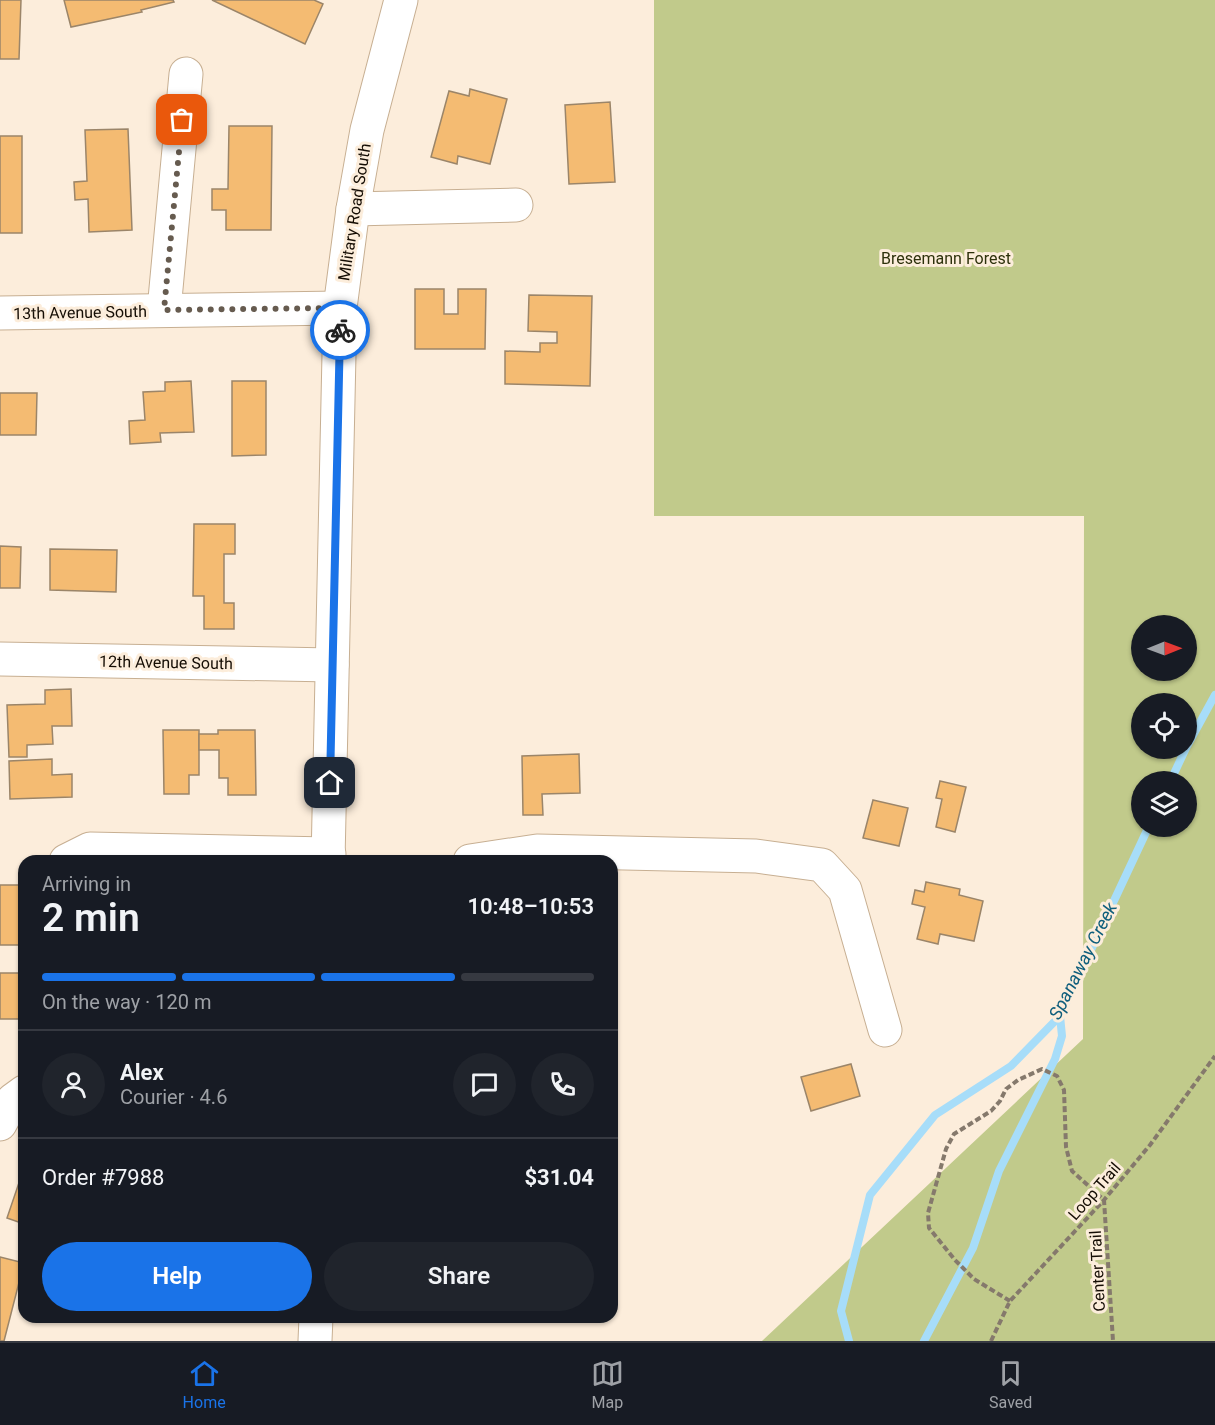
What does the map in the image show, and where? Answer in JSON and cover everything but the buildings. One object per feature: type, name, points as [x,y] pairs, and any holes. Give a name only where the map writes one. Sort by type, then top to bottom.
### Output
[{"type":"street","name":"Military Road South","points":[[328,855],[340,308],[353,209],[367,130],[401,0]]},
{"type":"street","points":[[164,310],[186,74]]},
{"type":"street","points":[[353,209],[516,205]]},
{"type":"street","name":"13th Avenue South","points":[[0,313],[340,308]]},
{"type":"street","name":"12th Avenue South","points":[[0,659],[332,665]]},
{"type":"street","points":[[78,855],[90,849],[122,849],[276,855]]},
{"type":"street","points":[[510,855],[537,851],[756,856],[822,865],[845,890],[885,1030]]},
{"type":"street","points":[[0,1124],[13,1100],[18,1096]]},
{"type":"street","points":[[315,1341],[316,1323]]},
{"type":"path","name":"Loop Trail","points":[[992,1341],[1010,1301],[1104,1200],[1150,1145],[1215,1056]]},
{"type":"path","points":[[1010,1301],[974,1279],[955,1260],[929,1227],[927,1213],[946,1149],[954,1134],[991,1111],[1000,1101],[1006,1089],[1018,1080],[1042,1069],[1057,1076],[1064,1090],[1066,1147],[1072,1171],[1104,1200]]},
{"type":"path","name":"Center Trail","points":[[1104,1200],[1113,1341]]},
{"type":"green space","name":"Bresemann Forest","points":[[654,0],[1215,0],[1215,1341],[762,1341],[1083,1039],[1084,516],[654,516]]},
{"type":"waterway","name":"Spanaway Creek","points":[[1197,728],[1215,695]]},
{"type":"waterway","name":"Spanaway Creek","points":[[1175,771],[1181,759]]},
{"type":"waterway","name":"Spanaway Creek","points":[[849,1341],[841,1311],[870,1195],[935,1115],[1011,1066],[1060,1016],[1144,837]]},
{"type":"waterway","points":[[924,1341],[973,1248],[999,1171],[1055,1059],[1062,1036],[1060,1016]]},
{"type":"way so far","points":[[182,120],[164,310],[340,308],[340,330]]},
{"type":"route","points":[[330,783],[340,330]]}]
